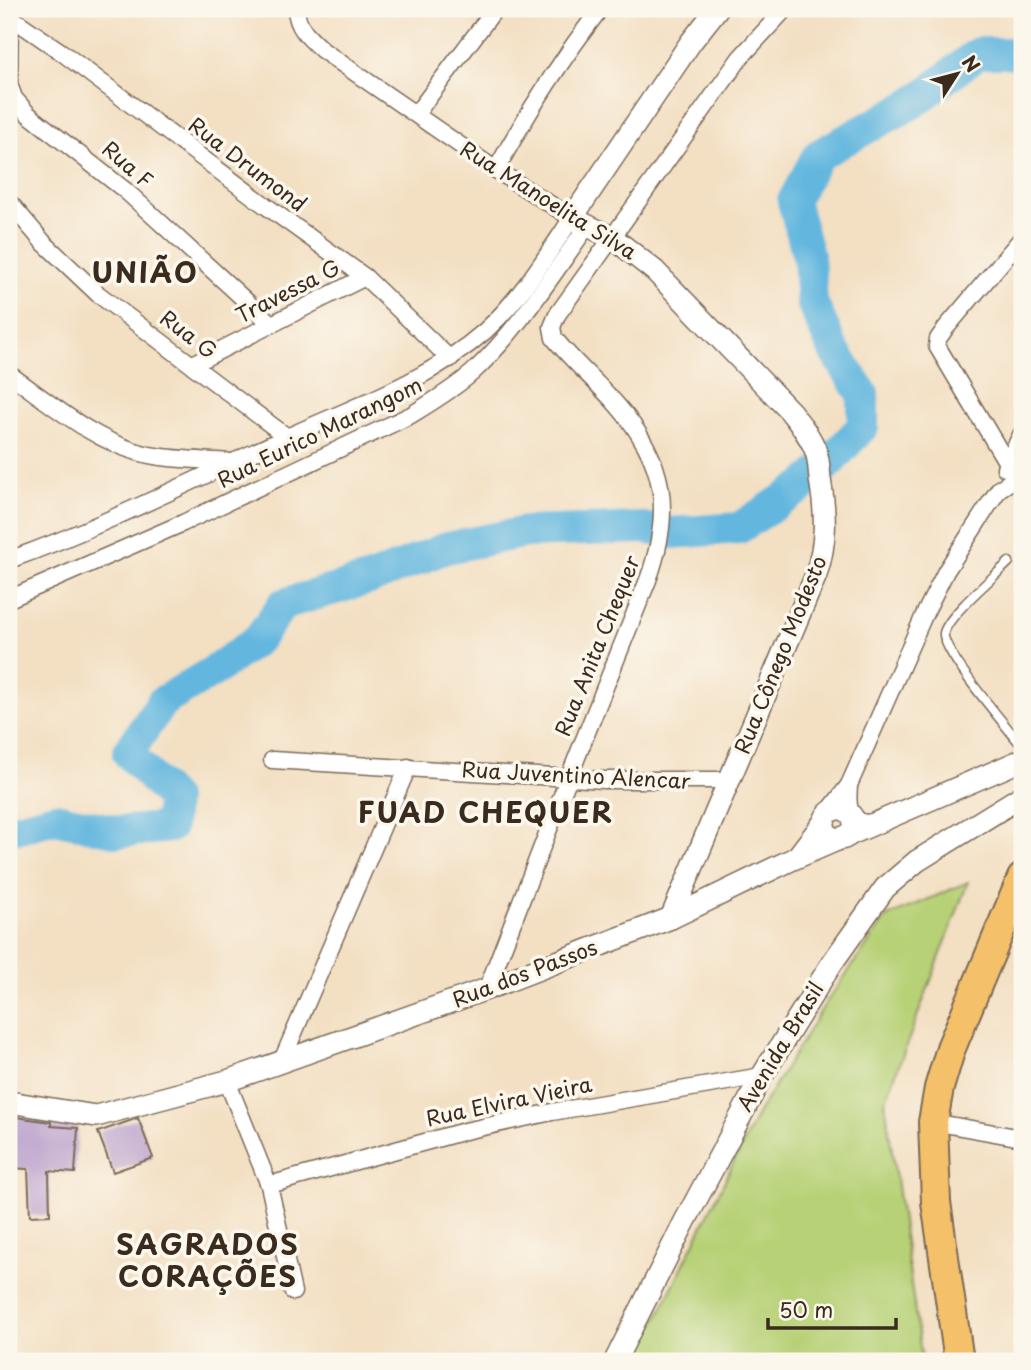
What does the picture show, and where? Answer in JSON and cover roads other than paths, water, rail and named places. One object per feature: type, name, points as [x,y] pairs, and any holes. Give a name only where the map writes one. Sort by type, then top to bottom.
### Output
[{"type":"highway","points":[[959,1361],[936,1202],[933,1122],[939,1088],[951,1048],[1022,878]]},
{"type":"street","name":"Rua Manoelita Silva","points":[[296,9],[304,33],[322,50],[496,170],[613,238],[655,271],[790,411]]},
{"type":"street","points":[[415,114],[495,9]]},
{"type":"street","points":[[496,170],[530,109],[568,50],[600,9]]},
{"type":"street","points":[[580,221],[691,42],[717,9]]},
{"type":"street","points":[[613,238],[740,58],[785,9]]},
{"type":"street","name":"Rua Drumond","points":[[9,17],[60,51],[365,277],[450,359]]},
{"type":"street","name":"Rua F","points":[[9,17],[9,84],[14,98],[28,114],[126,191],[270,323]]},
{"type":"street","name":"Rua G","points":[[9,202],[43,242],[99,294],[287,437]]},
{"type":"street","name":"Rua Eurico Marangom","points":[[9,560],[160,497],[287,437],[401,388],[450,359],[503,314],[580,221]]},
{"type":"street","name":"Rua Eurico Marangom","points":[[9,599],[183,523],[411,415],[444,395],[471,374],[496,349],[524,314],[580,221]]},
{"type":"street","name":"Rua Anita Chequer","points":[[487,989],[658,554],[663,501],[658,470],[647,446],[618,407],[560,346],[554,338],[552,327],[613,238]]},
{"type":"street","points":[[1007,463],[937,346],[945,329],[1022,238]]},
{"type":"street","name":"Travessa G","points":[[193,364],[365,277]]},
{"type":"street","points":[[9,374],[94,432],[131,450],[154,456],[233,462]]},
{"type":"street","name":"Rua Cônego Modesto","points":[[731,780],[816,575],[824,548],[826,524],[816,452],[804,429],[790,411]]},
{"type":"street","points":[[793,859],[849,785],[946,570],[999,489],[1007,463],[1022,433]]},
{"type":"street","points":[[999,489],[1022,474]]},
{"type":"street","points":[[9,571],[36,551]]},
{"type":"street","name":"Rua Juventino Alencar","points":[[272,760],[604,780],[731,780]]},
{"type":"street","name":"Rua dos Passos","points":[[9,1102],[96,1116],[227,1081],[282,1063],[487,989],[671,918],[793,859],[847,838],[1022,760]]},
{"type":"street","points":[[282,1063],[408,767]]},
{"type":"street","points":[[671,918],[731,780]]},
{"type":"street","points":[[849,785],[848,806],[852,815],[855,825],[847,838],[837,839],[829,835],[824,822],[828,814],[840,809],[852,815],[863,823],[882,821]]},
{"type":"street","name":"Avenida Brasil","points":[[615,1361],[762,1076],[832,963],[885,888],[917,861],[1022,796]]},
{"type":"street","name":"Rua Elvira Vieira","points":[[269,1185],[464,1131],[552,1112],[762,1076]]},
{"type":"street","points":[[227,1081],[269,1185],[293,1292]]},
{"type":"street","points":[[933,1122],[1022,1138]]},
{"type":"lane","points":[[1009,562],[947,624],[943,636],[947,647],[973,684],[1022,747]]},
{"type":"waterway","points":[[9,830],[55,818],[119,832],[170,827],[172,799],[128,753],[162,702],[217,669],[258,639],[283,604],[373,578],[446,548],[526,532],[643,528],[672,533],[739,528],[802,487],[825,467],[863,426],[863,394],[834,351],[812,302],[809,259],[793,201],[818,155],[915,102],[978,53],[1022,53]]},
{"type":"district","name":"UNIÃO","points":[[145,273]]},
{"type":"district","name":"FUAD CHEQUER","points":[[486,813]]},
{"type":"district","name":"SAGRADOS CORAÇÕES","points":[[208,1261]]}]
